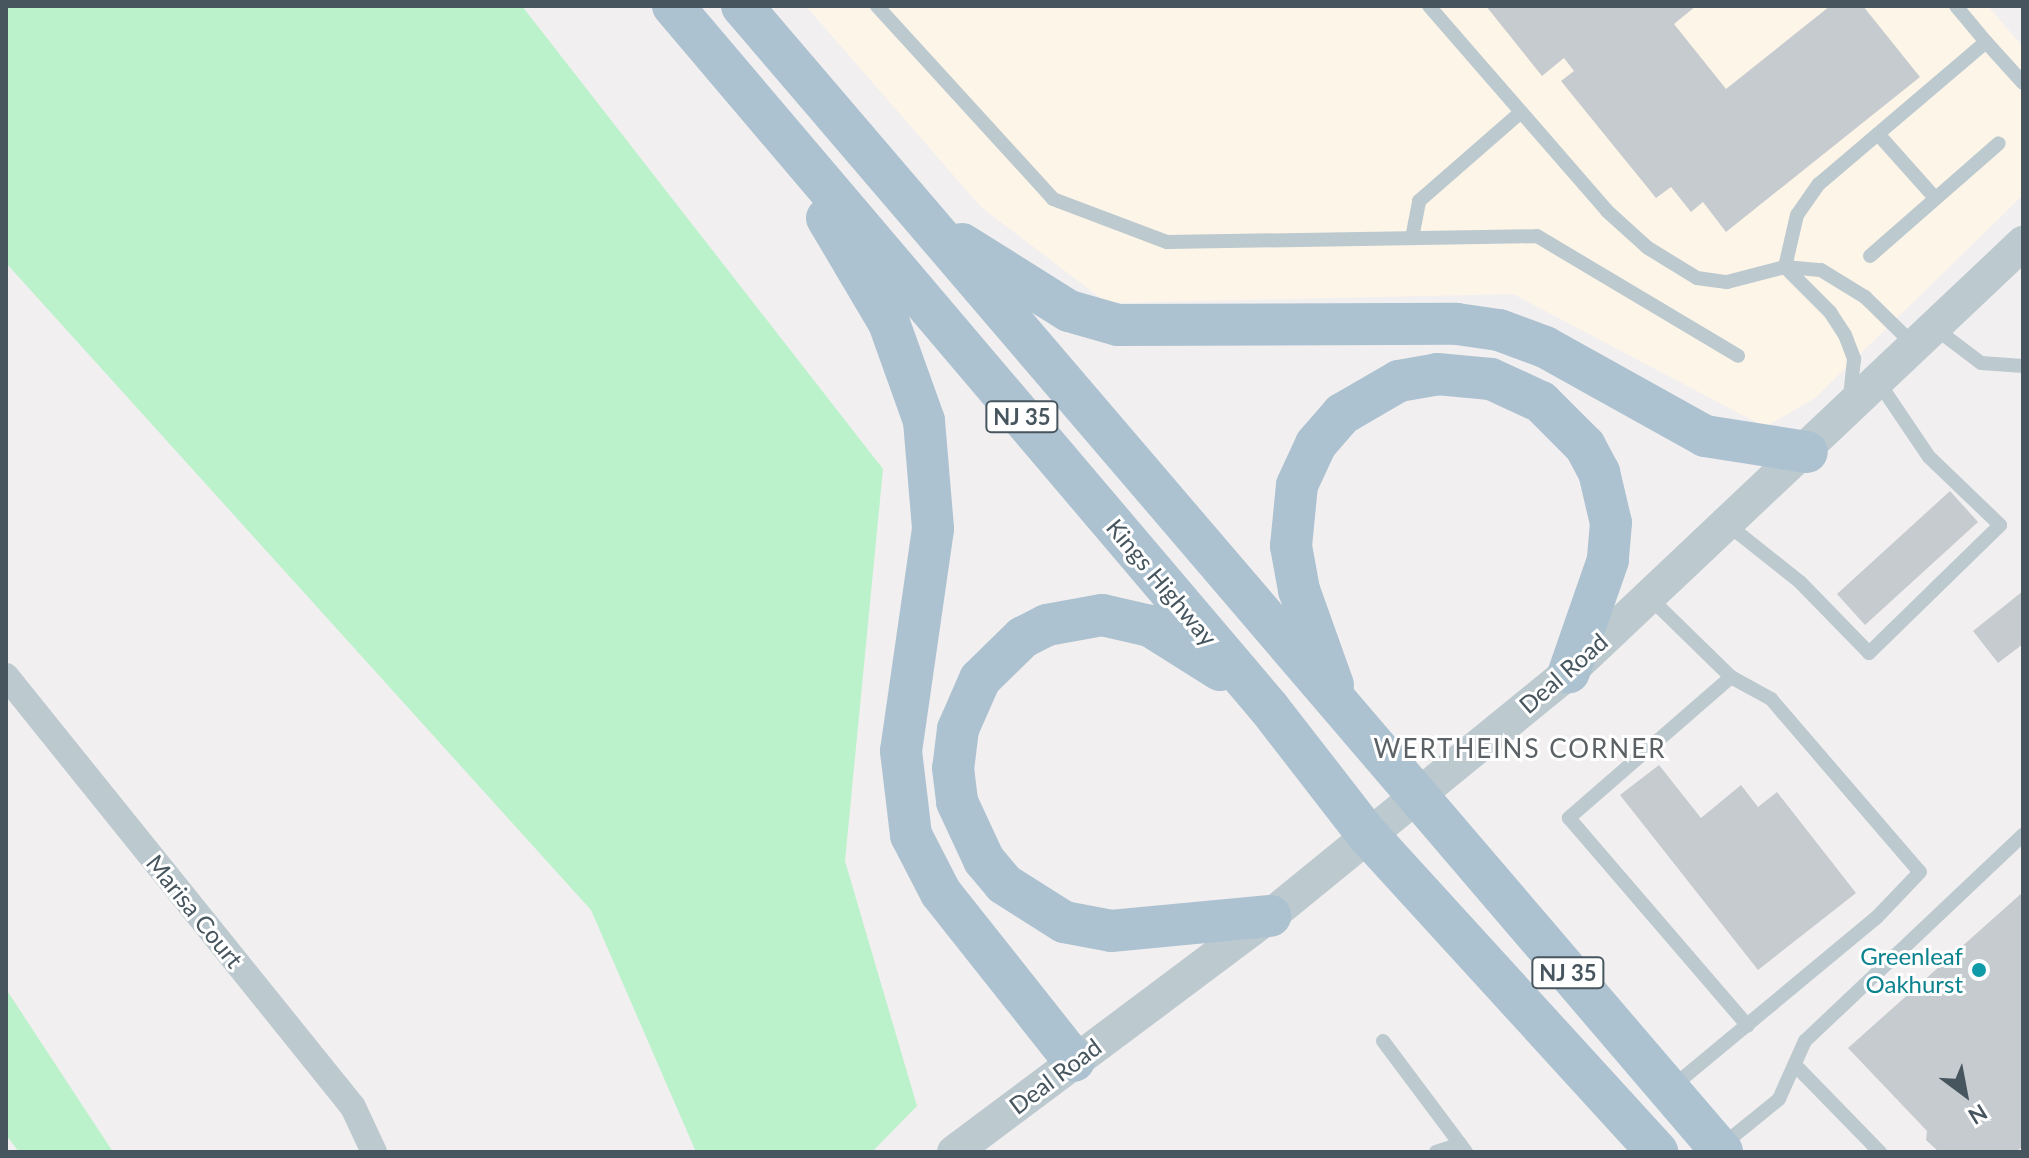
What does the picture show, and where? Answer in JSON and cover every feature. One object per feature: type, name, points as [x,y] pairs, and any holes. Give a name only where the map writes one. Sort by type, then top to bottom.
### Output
[{"type":"main road","name":"Kings Highway","points":[[673,6],[1269,708],[1366,833],[1657,1152]]},
{"type":"main road","name":"NJ 35","points":[[742,6],[912,209],[1341,709],[1417,792],[1720,1150]]},
{"type":"main road","points":[[757,104],[889,323],[924,421],[933,529],[901,751],[911,835],[941,893],[1074,1061]]},
{"type":"main road","points":[[912,209],[1023,287],[1092,320],[1152,328],[1457,324],[1499,330],[1545,347],[1705,436],[1807,452]]},
{"type":"main road","points":[[1341,709],[1299,590],[1290,523],[1297,485],[1316,444],[1342,414],[1399,381],[1437,374],[1491,379],[1541,402],[1585,446],[1599,472],[1611,523],[1608,560],[1569,672]]},
{"type":"main road","points":[[1269,708],[1218,668],[1150,626],[1081,616],[1023,637],[994,660],[958,729],[953,768],[963,822],[984,860],[1036,908],[1064,922],[1111,931],[1270,916]]},
{"type":"street","name":"Deal Road","points":[[954,1152],[1270,916],[1366,833],[1569,672],[1927,339],[2023,243]]},
{"type":"street","name":"Marisa Court","points":[[6,676],[353,1107],[374,1152]]},
{"type":"lane","points":[[877,6],[1053,199],[1167,242],[1537,236],[1738,356]]},
{"type":"lane","points":[[1429,6],[1607,211],[1648,248],[1697,278],[1727,282],[1785,267],[1821,270],[1927,339],[1981,363],[2023,366]]},
{"type":"lane","points":[[1956,6],[2023,83]]},
{"type":"lane","points":[[1785,267],[1797,215],[1819,184],[1986,42]]},
{"type":"lane","points":[[1412,238],[1419,201],[1521,112]]},
{"type":"lane","points":[[1878,134],[1935,198]]},
{"type":"lane","points":[[1870,256],[1999,143]]},
{"type":"lane","points":[[1785,267],[1830,312],[1845,335],[1854,359],[1848,413]]},
{"type":"lane","points":[[1727,524],[1800,582],[1869,653],[2000,525],[1929,457],[1879,383]]},
{"type":"lane","points":[[1648,596],[1731,677],[1771,699],[1920,872],[1877,917],[1669,1090]]},
{"type":"lane","points":[[1731,677],[1569,818],[1748,1026]]},
{"type":"lane","points":[[1720,1150],[1779,1099],[1805,1041],[2023,835]]},
{"type":"lane","points":[[1383,1041],[1463,1148],[1436,1152]]},
{"type":"lane","points":[[1795,1065],[1880,1152]]},
{"type":"shaded area","points":[[806,6],[1988,6],[2023,47],[2023,195],[1815,398],[1765,427],[1513,294],[1107,303],[981,207]]},
{"type":"green space","points":[[6,6],[522,6],[883,469],[845,861],[917,1106],[872,1152],[696,1152],[591,910],[6,263]]},
{"type":"green space","points":[[6,989],[113,1152],[19,1152],[6,1135]]},
{"type":"building","points":[[1486,6],[1696,6],[1674,24],[1726,89],[1830,6],[1863,6],[1920,77],[1726,232],[1703,202],[1691,212],[1671,187],[1656,198],[1561,81],[1574,71],[1564,58],[1542,76]]},
{"type":"building","points":[[1950,491],[1978,522],[1865,625],[1837,594]]},
{"type":"building","points":[[2023,591],[2023,644],[1998,663],[1973,631]]},
{"type":"building","points":[[1659,765],[1701,818],[1741,785],[1758,807],[1777,792],[1856,893],[1758,970],[1620,795]]},
{"type":"building","name":"Greenleaf Oakhurst","points":[[2023,892],[2023,1146],[2016,1152],[1939,1152],[1926,1140],[1927,1131],[1848,1048]]},
{"type":"place","name":"Greenleaf Oakhurst","points":[[1979,970]]},
{"type":"district","name":"WERTHEINS CORNER","points":[[1520,749]]}]
